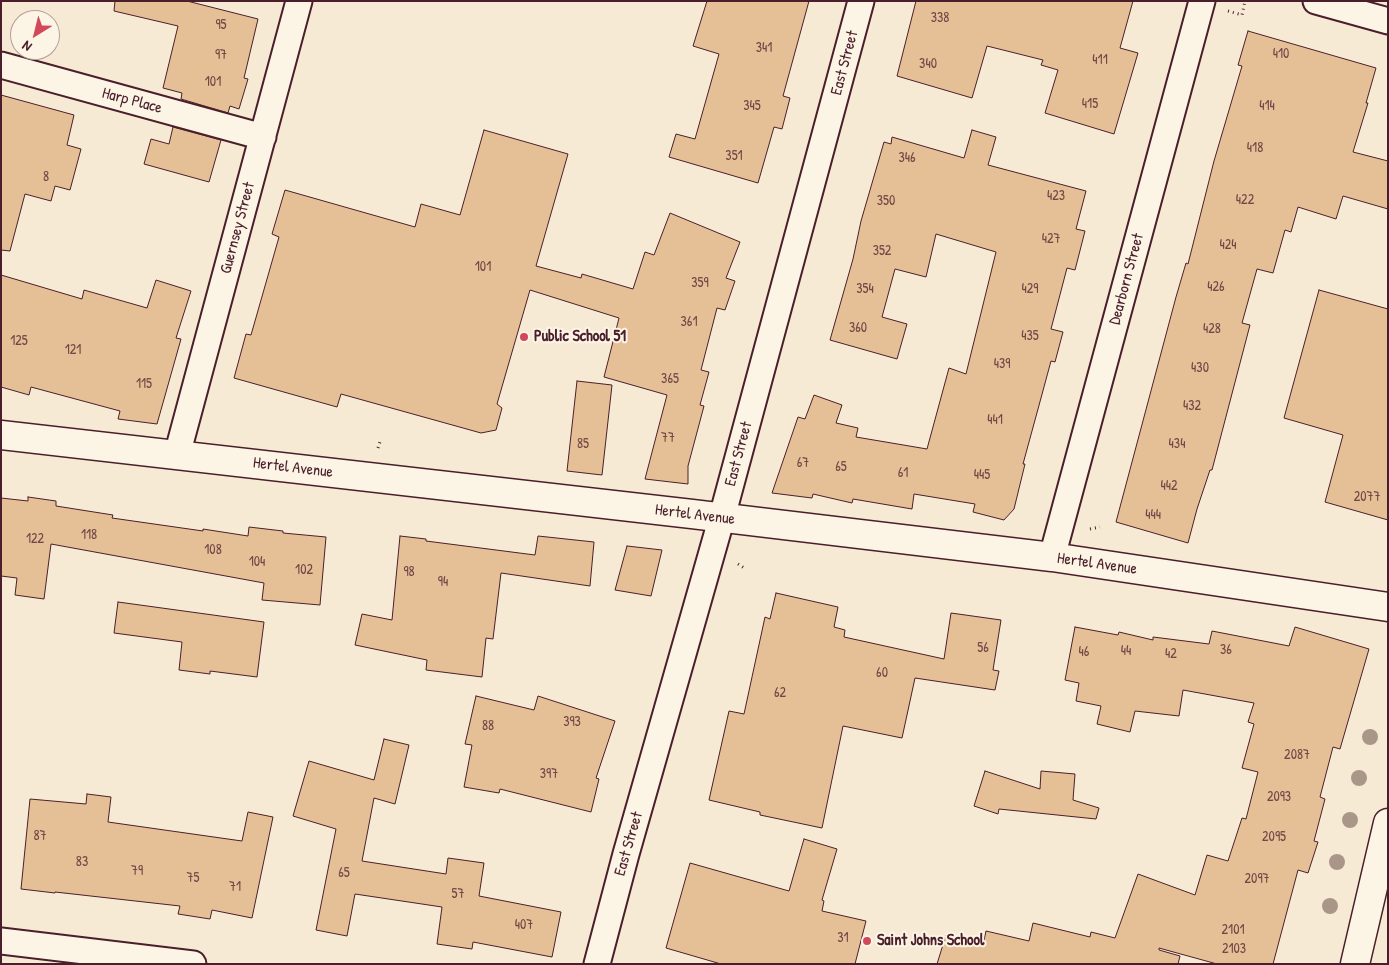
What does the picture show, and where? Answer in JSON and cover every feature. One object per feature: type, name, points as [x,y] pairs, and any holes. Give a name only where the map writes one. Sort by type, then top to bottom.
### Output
[{"type":"street","name":"Guernsey Street","points":[[176,455],[299,1]]},
{"type":"street","name":"East Street","points":[[597,964],[626,854],[722,518],[861,1]]},
{"type":"street","points":[[1316,1],[1388,21]]},
{"type":"street","name":"Dearborn Street","points":[[1052,557],[1213,5]]},
{"type":"street","name":"Harp Place","points":[[1,65],[263,136]]},
{"type":"street","name":"Hertel Avenue","points":[[1,435],[1052,557],[1388,607]]},
{"type":"street","points":[[1355,964],[1388,823]]},
{"type":"street","points":[[1,941],[193,964]]},
{"type":"path","points":[[1213,5],[1242,15],[1245,1]]},
{"type":"path","points":[[1090,529],[1100,528]]},
{"type":"building","points":[[115,1],[187,1],[258,19],[244,78],[248,79],[239,109],[230,106],[228,113],[181,99],[182,93],[163,88],[178,26],[114,11]]},
{"type":"building","points":[[707,1],[809,1],[783,96],[790,98],[782,129],[774,127],[758,183],[669,157],[676,134],[695,139],[719,54],[693,46]]},
{"type":"building","points":[[916,1],[1133,1],[1120,48],[1138,53],[1114,134],[1045,113],[1058,70],[1041,65],[1043,60],[987,46],[972,98],[897,76]]},
{"type":"building","points":[[1248,31],[1376,68],[1366,103],[1368,103],[1353,152],[1388,161],[1388,209],[1343,196],[1336,219],[1298,207],[1291,232],[1285,230],[1273,273],[1257,269],[1242,323],[1250,325],[1212,470],[1210,470],[1197,509],[1188,543],[1116,522],[1176,297],[1186,263],[1188,264],[1214,161],[1242,66],[1238,65]]},
{"type":"building","points":[[1,95],[74,115],[67,145],[81,149],[70,190],[55,186],[51,201],[25,194],[10,251],[1,250]]},
{"type":"building","points":[[173,127],[221,140],[209,182],[144,164],[151,139],[169,144]]},
{"type":"building","points":[[484,130],[568,154],[536,266],[581,278],[582,274],[633,289],[645,252],[654,255],[670,213],[740,242],[726,278],[735,281],[725,310],[717,308],[701,370],[709,372],[700,405],[704,406],[688,466],[688,484],[645,479],[667,395],[604,377],[619,318],[530,290],[497,404],[502,408],[496,430],[481,433],[341,394],[337,407],[234,378],[246,334],[251,335],[279,237],[272,234],[285,190],[415,227],[421,204],[460,215]]},
{"type":"building","points":[[972,130],[996,137],[988,165],[1086,191],[1076,229],[1085,231],[1075,270],[1067,268],[1051,329],[1063,332],[1055,362],[1051,361],[1023,464],[1025,464],[1014,509],[1004,520],[973,512],[975,504],[914,494],[912,509],[853,499],[852,503],[813,494],[812,498],[772,493],[798,417],[805,419],[814,395],[842,405],[836,423],[858,428],[856,437],[927,449],[949,368],[966,374],[996,252],[936,234],[926,277],[895,269],[882,317],[907,324],[897,359],[830,340],[884,142],[891,144],[892,137],[964,158]]},
{"type":"building","points":[[1,275],[82,299],[84,290],[147,308],[156,280],[191,291],[176,338],[181,339],[157,424],[118,419],[120,411],[31,387],[29,395],[1,387]]},
{"type":"building","points":[[1319,290],[1388,309],[1388,520],[1325,502],[1343,435],[1284,418]]},
{"type":"building","points":[[577,381],[612,385],[602,475],[567,471]]},
{"type":"building","points":[[28,497],[56,501],[56,506],[113,515],[112,518],[203,531],[203,529],[248,536],[249,527],[283,531],[283,533],[326,537],[320,605],[262,600],[264,583],[51,544],[44,599],[15,595],[17,578],[1,576],[1,498],[28,501]]},
{"type":"building","points":[[400,536],[535,555],[538,536],[594,542],[590,586],[501,573],[493,639],[486,638],[482,677],[426,670],[427,660],[355,645],[362,614],[392,620]]},
{"type":"building","points":[[627,546],[662,550],[651,596],[615,590]]},
{"type":"building","points":[[776,593],[838,607],[834,627],[845,630],[844,637],[944,659],[951,613],[1001,620],[993,670],[999,671],[995,690],[915,678],[902,738],[843,726],[822,828],[760,815],[760,812],[709,800],[729,711],[744,714],[765,617],[770,619]]},
{"type":"building","points":[[118,602],[264,622],[257,677],[210,671],[210,674],[179,670],[182,642],[114,633]]},
{"type":"building","points":[[1075,627],[1118,635],[1119,632],[1153,640],[1153,637],[1209,644],[1212,631],[1289,646],[1295,627],[1369,649],[1340,749],[1333,747],[1320,797],[1325,799],[1314,841],[1318,842],[1308,873],[1298,870],[1273,964],[1217,964],[1159,948],[1159,950],[1180,956],[1178,964],[937,964],[946,935],[983,945],[986,931],[1029,941],[1033,923],[1090,937],[1091,932],[1115,938],[1138,874],[1195,895],[1207,855],[1228,861],[1242,818],[1246,819],[1258,772],[1242,768],[1254,724],[1248,722],[1254,703],[1183,690],[1179,716],[1135,711],[1130,732],[1097,724],[1101,706],[1076,701],[1079,683],[1065,680]]},
{"type":"building","points":[[476,696],[534,710],[538,696],[615,721],[596,778],[599,779],[591,812],[500,789],[499,793],[464,787],[472,745],[465,744]]},
{"type":"building","points":[[384,739],[409,745],[395,804],[374,798],[362,861],[446,874],[448,858],[484,863],[479,896],[561,912],[552,957],[473,942],[472,949],[437,944],[442,907],[355,894],[347,936],[316,930],[336,829],[293,816],[309,761],[374,780]]},
{"type":"building","points":[[985,771],[1040,789],[1041,771],[1075,774],[1073,800],[1099,808],[1096,819],[999,809],[998,814],[974,806]]},
{"type":"building","points":[[87,794],[111,797],[108,822],[242,841],[248,812],[273,817],[252,918],[212,910],[210,919],[178,914],[180,906],[21,889],[30,799],[86,804]]},
{"type":"building","points":[[804,839],[837,849],[822,900],[824,901],[822,911],[866,921],[855,964],[721,964],[666,948],[690,863],[789,891]]},
{"type":"place","name":"Public School 51","points":[[524,337]]},
{"type":"place","name":"Saint Johns School","points":[[867,941]]}]
